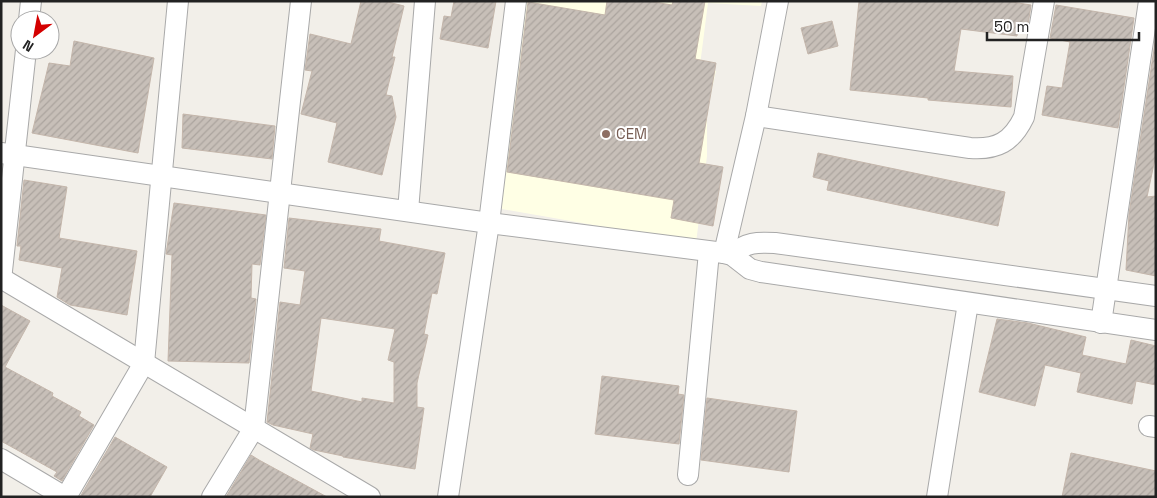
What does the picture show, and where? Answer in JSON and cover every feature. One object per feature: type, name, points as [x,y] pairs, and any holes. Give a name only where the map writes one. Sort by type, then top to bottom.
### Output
[{"type":"street","points":[[1,459],[66,497],[144,363],[178,1]]},
{"type":"street","points":[[212,497],[254,428],[301,1]]},
{"type":"street","points":[[408,211],[425,1]]},
{"type":"street","points":[[448,497],[489,223],[516,1]]},
{"type":"street","points":[[688,475],[721,254],[756,116],[778,1]]},
{"type":"street","points":[[756,116],[970,148],[997,146],[1009,139],[1018,129],[1024,117],[1044,1]]},
{"type":"street","points":[[1101,323],[1149,1]]},
{"type":"street","points":[[24,60],[8,154],[2,279],[370,497]]},
{"type":"street","points":[[8,154],[489,223],[721,254],[750,269],[761,272],[1156,330]]},
{"type":"street","points":[[721,254],[747,244],[757,242],[775,243],[1156,296]]},
{"type":"street","points":[[937,497],[968,303]]},
{"type":"shaded area","name":"CEM","points":[[522,1],[762,1],[761,6],[708,3],[700,65],[716,71],[707,112],[707,156],[696,243],[496,208]]},
{"type":"building","points":[[361,1],[384,1],[404,6],[392,57],[395,57],[386,95],[392,96],[396,117],[382,175],[328,162],[337,123],[301,114],[312,71],[305,70],[310,34],[351,44]]},
{"type":"building","points":[[454,1],[496,1],[488,48],[440,39],[444,16],[451,17]]},
{"type":"building","name":"CEM","points":[[607,1],[648,1],[672,5],[673,1],[705,1],[695,59],[716,63],[699,163],[723,167],[713,226],[671,218],[674,200],[507,172],[528,2],[605,15]]},
{"type":"building","points":[[859,1],[1006,1],[1031,5],[1028,25],[1018,24],[1017,36],[961,29],[954,71],[1013,76],[1011,107],[928,100],[928,98],[850,90]]},
{"type":"building","points":[[1056,5],[1134,18],[1118,128],[1042,115],[1047,86],[1062,88],[1070,42],[1050,38]]},
{"type":"building","points":[[832,21],[838,46],[808,54],[801,28]]},
{"type":"building","points":[[1156,36],[1156,154],[1147,197],[1156,196],[1156,276],[1126,270],[1129,214]]},
{"type":"building","points":[[74,41],[154,58],[138,153],[32,133],[49,63],[70,66]]},
{"type":"building","points":[[183,114],[275,126],[272,159],[182,148]]},
{"type":"building","points":[[818,153],[1005,192],[998,226],[827,190],[829,181],[813,177]]},
{"type":"building","points":[[24,180],[67,187],[59,238],[137,251],[127,315],[70,305],[57,297],[62,268],[19,260],[21,246],[17,246]]},
{"type":"building","points":[[174,203],[266,215],[260,265],[252,264],[251,298],[256,299],[249,363],[168,361],[172,255],[166,254]]},
{"type":"building","points":[[289,218],[381,229],[379,241],[445,253],[437,294],[432,293],[424,334],[428,335],[417,383],[417,407],[424,408],[415,469],[343,457],[314,450],[310,448],[313,434],[267,422],[280,302],[300,305],[305,271],[284,268]],"holes":[[[321,318],[395,329],[388,360],[394,362],[394,403],[362,398],[362,402],[311,391]]]},
{"type":"building","points":[[1,305],[30,321],[5,367],[53,393],[52,396],[81,412],[79,416],[94,425],[62,481],[54,476],[57,472],[1,441]]},
{"type":"building","points":[[997,319],[1028,323],[1086,337],[1082,355],[1126,364],[1131,340],[1156,346],[1156,385],[1136,381],[1132,404],[1077,392],[1081,373],[1045,365],[1035,406],[979,392]]},
{"type":"building","points":[[602,376],[679,386],[678,394],[684,395],[679,444],[595,434]]},
{"type":"building","points":[[707,398],[797,411],[789,472],[701,460]]},
{"type":"building","points":[[115,437],[167,467],[150,497],[80,497]]},
{"type":"building","points":[[1071,453],[1156,471],[1156,497],[1062,497]]},
{"type":"building","points":[[251,455],[259,460],[327,497],[226,497]]},
{"type":"place","name":"CEM","points":[[606,134]]}]
